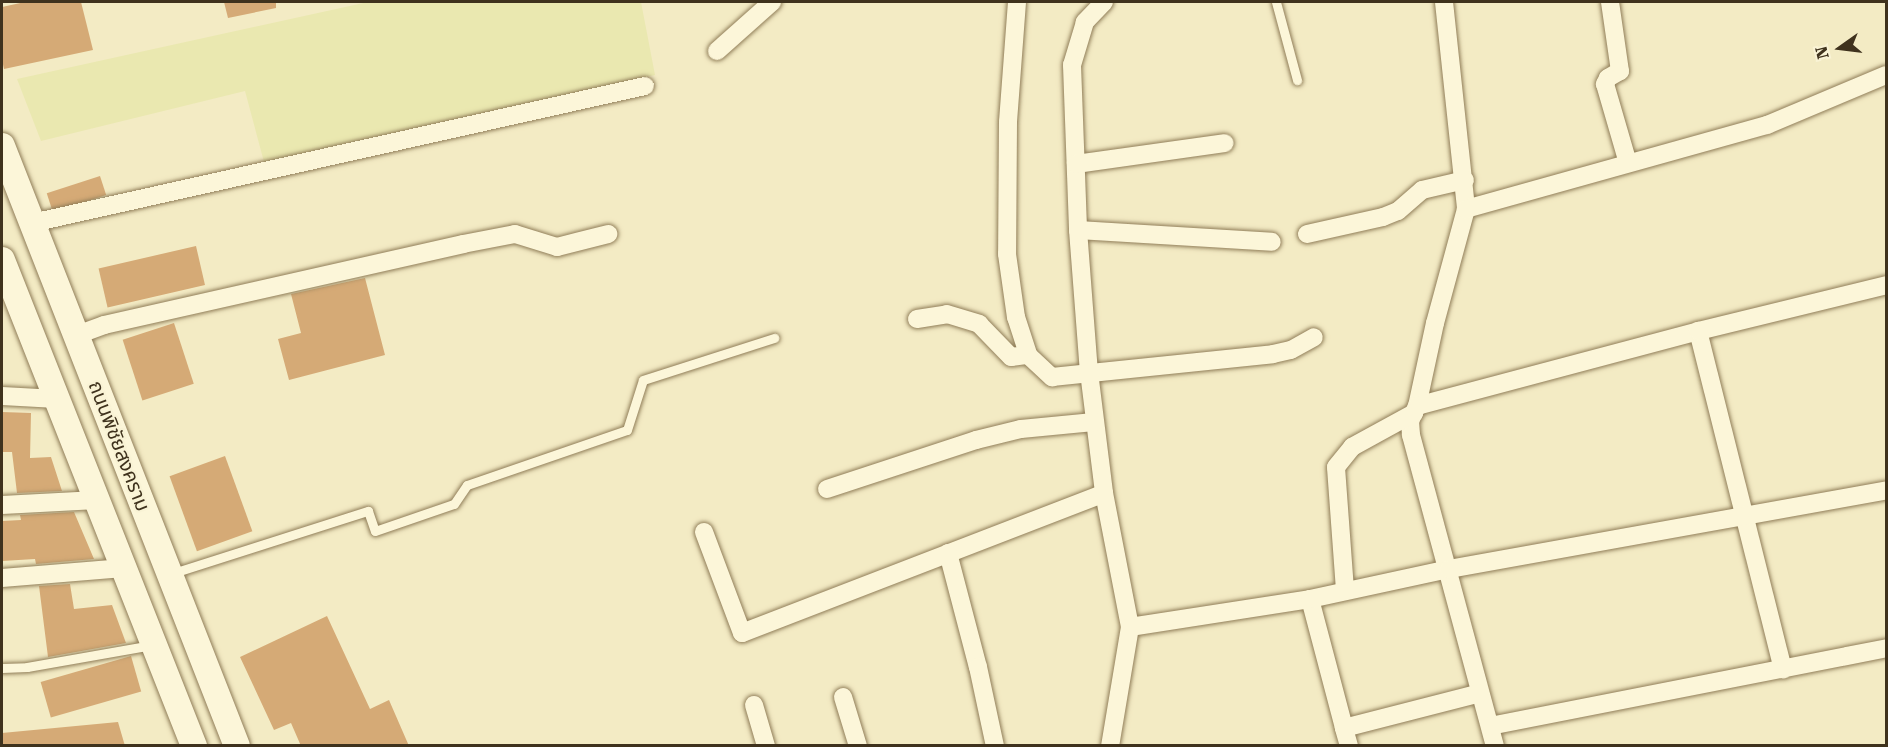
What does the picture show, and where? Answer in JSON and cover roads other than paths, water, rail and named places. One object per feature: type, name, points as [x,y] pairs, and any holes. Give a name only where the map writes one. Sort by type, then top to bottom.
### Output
[{"type":"main road","name":"ถนนพิชัยสงคราม","points":[[2,146],[237,746]]},
{"type":"main road","name":"ถนนพิชัยสงคราม","points":[[2,260],[194,746]]},
{"type":"street","points":[[717,51],[772,2]]},
{"type":"street","points":[[1017,2],[1008,122],[1007,254],[1016,317],[1028,356],[1052,377],[1274,354],[1291,350],[1314,337]]},
{"type":"street","points":[[1104,2],[1085,22],[1072,65],[1078,230],[1094,422],[1104,494],[1130,627],[1110,746]]},
{"type":"street","points":[[1444,2],[1465,180],[1466,209],[1435,323],[1415,410],[1410,421],[1411,435],[1495,746]]},
{"type":"street","points":[[1610,2],[1620,71],[1608,78],[1605,84],[1628,163]]},
{"type":"street","points":[[1466,209],[1767,125],[1887,75]]},
{"type":"street","points":[[32,224],[645,86]]},
{"type":"street","points":[[1076,164],[1225,143]]},
{"type":"street","points":[[1308,234],[1383,217],[1398,211],[1422,190],[1465,180]]},
{"type":"street","points":[[1078,230],[1272,242]]},
{"type":"street","points":[[77,335],[104,324],[515,234],[557,247],[608,234]]},
{"type":"street","points":[[1345,590],[1336,466],[1352,447],[1415,410],[1698,331],[1887,285]]},
{"type":"street","points":[[917,319],[947,314],[979,324],[1011,357],[1028,356]]},
{"type":"street","points":[[1698,331],[1783,669]]},
{"type":"street","points":[[2,396],[57,399]]},
{"type":"street","points":[[827,489],[976,440],[1021,429],[1094,422]]},
{"type":"street","points":[[1130,627],[1310,598],[1449,569],[1887,490]]},
{"type":"street","points":[[704,532],[742,633],[1104,494]]},
{"type":"street","points":[[2,505],[97,500]]},
{"type":"street","points":[[948,554],[978,667],[995,746]]},
{"type":"street","points":[[2,578],[124,568]]},
{"type":"street","points":[[1310,598],[1349,746]]},
{"type":"street","points":[[1490,726],[1887,648]]},
{"type":"street","points":[[1344,728],[1480,693]]},
{"type":"street","points":[[843,697],[858,746]]},
{"type":"street","points":[[754,705],[766,746]]},
{"type":"lane","points":[[1276,2],[1297,80]]},
{"type":"lane","points":[[169,575],[368,511],[375,531],[454,504],[467,485],[627,430],[643,380],[774,338]]},
{"type":"lane","points":[[2,668],[27,667],[154,644]]}]
